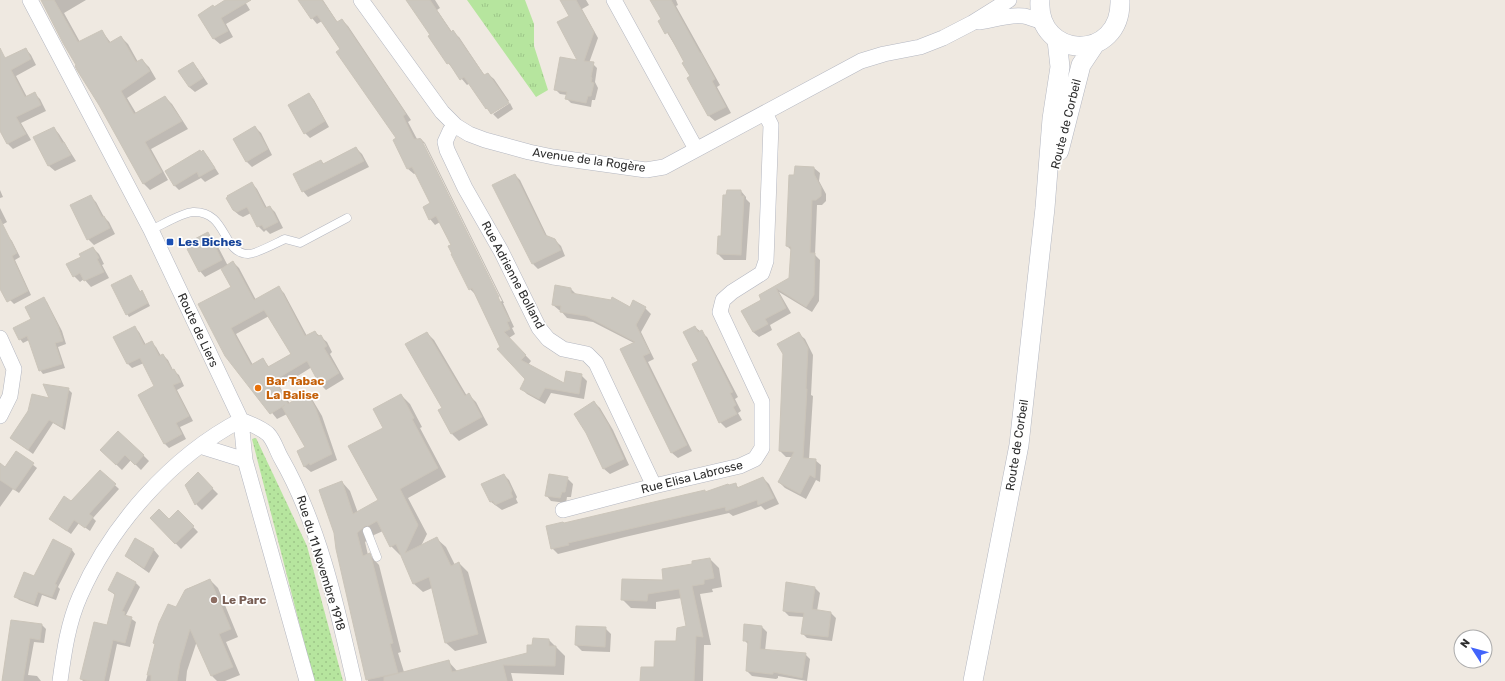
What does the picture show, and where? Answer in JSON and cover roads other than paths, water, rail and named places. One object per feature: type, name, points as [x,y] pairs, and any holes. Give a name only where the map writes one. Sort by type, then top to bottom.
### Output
[{"type":"street","name":"Route de Liers","points":[[30,0],[151,230],[240,420],[245,460],[307,681]]},
{"type":"street","name":"Avenue de la Rogère","points":[[361,0],[442,112],[456,126],[469,134],[528,152],[646,170],[664,167],[861,61],[884,54],[920,47],[943,38],[972,23],[1009,0]]},
{"type":"street","points":[[614,0],[696,149]]},
{"type":"street","points":[[1040,0],[1042,21],[1048,31],[1057,40],[1069,45],[1082,47],[1095,44],[1106,37],[1115,27],[1120,14],[1120,0]]},
{"type":"street","name":"Avenue de la Rogère","points":[[972,23],[1024,16],[1033,20],[1042,21]]},
{"type":"street","name":"Route de Corbeil","points":[[973,681],[1019,445],[1045,208],[1052,119],[1060,67],[1057,40]]},
{"type":"street","name":"Route de Corbeil","points":[[1045,208],[1081,65],[1095,44]]},
{"type":"street","name":"Rue Elisa Labrosse","points":[[563,510],[654,486],[740,466],[755,459],[762,448],[762,402],[720,312],[723,300],[732,292],[762,272],[766,261],[771,124],[765,112]]},
{"type":"street","name":"Rue Adrienne Bolland","points":[[456,126],[450,131],[446,142],[447,150],[465,188],[501,251],[539,328],[548,339],[563,349],[587,354],[596,364],[654,486]]},
{"type":"street","points":[[0,338],[14,370],[10,396],[0,416]]},
{"type":"street","points":[[60,681],[66,637],[79,597],[96,562],[121,525],[151,490],[184,459],[220,432],[240,420]]},
{"type":"street","name":"Rue du 11 Novembre 1918","points":[[240,420],[256,427],[268,435],[295,481],[328,576],[339,615],[354,681]]},
{"type":"street","points":[[200,446],[245,460]]},
{"type":"lane","points":[[151,230],[186,214],[194,212],[206,214],[218,221],[232,247],[241,253],[250,254],[285,239],[300,243],[347,218]]},
{"type":"lane","points":[[367,531],[377,557]]},
{"type":"place","name":"Les Biches","points":[[170,242]]},
{"type":"place","name":"Bar Tabac La Balise","points":[[258,388]]},
{"type":"place","name":"Le Parc","points":[[214,600]]}]
